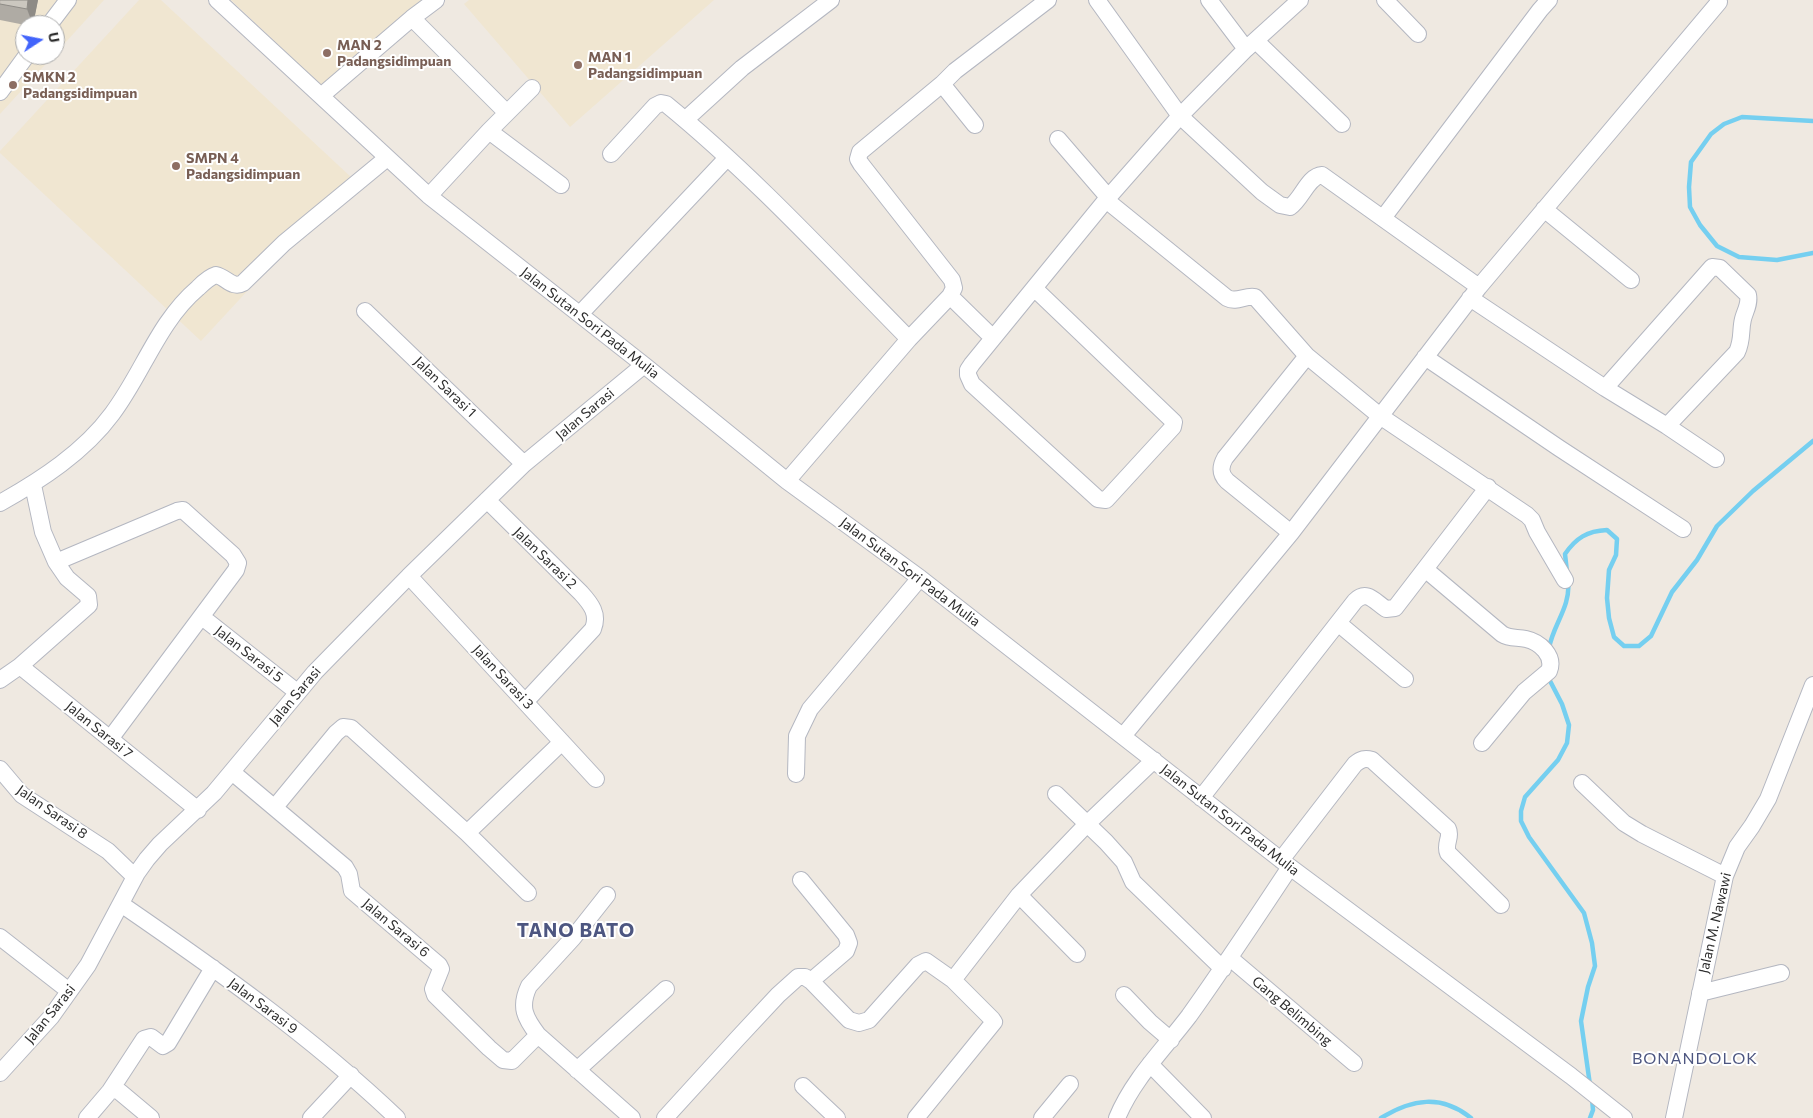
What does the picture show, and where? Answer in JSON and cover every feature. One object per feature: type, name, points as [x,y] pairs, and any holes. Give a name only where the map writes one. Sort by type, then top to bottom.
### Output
[{"type":"street","points":[[57,15],[68,0]]},
{"type":"street","name":"Jalan Sutan Sori Pada Mulia","points":[[217,0],[429,196],[580,314],[787,481],[920,578],[1285,864],[1571,1076],[1624,1118]]},
{"type":"street","points":[[321,96],[412,18],[436,0]]},
{"type":"street","points":[[685,120],[742,68],[831,0]]},
{"type":"street","points":[[787,481],[909,339],[950,296],[954,288],[952,280],[861,164],[858,159],[860,152],[955,71],[1048,0]]},
{"type":"street","points":[[1097,0],[1180,116],[1248,180],[1280,205],[1287,208],[1293,205],[1314,178],[1322,175],[1383,218],[1474,292],[1605,388],[1716,459]]},
{"type":"street","points":[[1209,0],[1251,45],[1342,124]]},
{"type":"street","points":[[1034,288],[1168,414],[1174,422],[1173,427],[1109,498],[1098,499],[968,379],[968,370],[993,338],[1034,288],[1107,199],[1180,116],[1251,45],[1300,0]]},
{"type":"street","points":[[1385,0],[1418,34]]},
{"type":"street","points":[[1123,736],[1291,533],[1474,292],[1719,2]]},
{"type":"street","points":[[1383,218],[1540,3]]},
{"type":"street","points":[[412,18],[507,113]]},
{"type":"street","points":[[0,92],[20,65]]},
{"type":"street","points":[[942,84],[975,125]]},
{"type":"street","points":[[429,196],[532,88]]},
{"type":"street","points":[[611,154],[658,104],[666,104],[787,215],[909,339]]},
{"type":"street","points":[[489,131],[561,185]]},
{"type":"street","points":[[1058,139],[1107,199],[1227,298],[1234,300],[1255,297],[1307,356],[1380,416],[1488,487],[1532,520],[1565,580]]},
{"type":"street","points":[[0,503],[33,485],[82,446],[106,422],[114,412],[168,321],[194,291],[216,274],[234,285],[238,286],[243,283],[284,244],[387,158]]},
{"type":"street","points":[[580,314],[727,158]]},
{"type":"street","points":[[1544,209],[1631,280]]},
{"type":"street","points":[[1605,388],[1699,280],[1712,267],[1717,266],[1749,298],[1742,321],[1740,345],[1732,358],[1667,426]]},
{"type":"street","points":[[950,296],[993,338]]},
{"type":"street","name":"Jalan Sarasi 1","points":[[365,311],[524,464]]},
{"type":"street","points":[[1291,533],[1226,482],[1222,475],[1221,466],[1225,458],[1307,356]]},
{"type":"street","points":[[1425,357],[1558,448],[1683,529]]},
{"type":"street","name":"Jalan Sarasi","points":[[0,1073],[51,1017],[88,965],[135,877],[147,859],[160,844],[198,810],[315,672],[409,576],[524,464],[644,365]]},
{"type":"street","points":[[0,680],[20,666],[89,605],[88,596],[67,578],[56,562],[43,532],[33,485]]},
{"type":"street","points":[[1201,798],[1355,601],[1362,596],[1369,596],[1386,609],[1395,608],[1488,487]]},
{"type":"street","name":"Jalan Sarasi 2","points":[[487,500],[581,593],[590,603],[596,619],[593,629],[525,702]]},
{"type":"street","points":[[56,562],[183,510],[233,555],[238,564],[236,570],[202,617],[110,739]]},
{"type":"street","points":[[1425,569],[1502,634],[1538,644],[1550,660],[1551,666],[1544,676],[1524,692],[1482,743]]},
{"type":"street","name":"Jalan Sarasi 3","points":[[409,576],[596,779]]},
{"type":"street","points":[[796,774],[798,736],[810,709],[920,578]]},
{"type":"street","name":"Jalan Sarasi 5","points":[[202,617],[297,692]]},
{"type":"street","points":[[1338,623],[1405,679]]},
{"type":"street","name":"Jalan Sarasi 7","points":[[20,666],[198,810]]},
{"type":"street","name":"Jalan M. Nawawi","points":[[1674,1118],[1725,876],[1737,847],[1768,799],[1813,685]]},
{"type":"street","points":[[275,808],[336,733],[343,727],[351,728],[467,834],[528,894]]},
{"type":"street","points":[[467,834],[562,742]]},
{"type":"street","points":[[953,980],[1019,895],[1087,824],[1154,760]]},
{"type":"street","points":[[1117,1118],[1131,1089],[1171,1040],[1227,964],[1285,864],[1359,761],[1372,760],[1448,829],[1450,836],[1446,846],[1448,853],[1501,905]]},
{"type":"street","name":"Jalan Sarasi 8","points":[[0,769],[22,795],[108,851],[135,877]]},
{"type":"street","name":"Jalan Sarasi 6","points":[[232,772],[345,867],[349,874],[352,891],[440,966],[441,969],[433,989],[434,995],[489,1048],[503,1060],[512,1061],[538,1035]]},
{"type":"street","points":[[1582,783],[1624,823],[1725,876]]},
{"type":"street","name":"Gang Belimbing","points":[[1056,794],[1124,862],[1133,882],[1227,964],[1354,1064]]},
{"type":"street","points":[[801,880],[846,935],[848,940],[846,951],[811,982]]},
{"type":"street","points":[[607,895],[573,938],[529,986],[524,1002],[525,1015],[538,1035],[632,1118]]},
{"type":"street","points":[[1019,895],[1077,954]]},
{"type":"street","name":"Jalan Sarasi 9","points":[[121,904],[213,968],[318,1048],[351,1075],[397,1118]]},
{"type":"street","points":[[0,938],[69,991]]},
{"type":"street","points":[[665,1118],[748,1026],[796,978],[802,976],[811,982],[849,1020],[859,1023],[869,1020],[921,963],[929,962],[953,980],[992,1019],[994,1024],[916,1118]]},
{"type":"street","points":[[87,1118],[106,1093],[110,1091],[144,1039],[150,1036],[163,1046],[168,1043],[213,968]]},
{"type":"street","points":[[1700,992],[1781,973]]},
{"type":"street","points":[[577,1070],[666,989]]},
{"type":"street","points":[[1124,995],[1150,1022],[1171,1040]]},
{"type":"street","points":[[1150,1064],[1203,1118]]},
{"type":"street","points":[[311,1118],[351,1075]]},
{"type":"street","points":[[1042,1118],[1070,1084]]},
{"type":"street","points":[[803,1086],[837,1118]]},
{"type":"street","points":[[110,1091],[117,1090],[151,1118]]},
{"type":"shaded area","name":"SMKN 2 Padangsidimpuan","points":[[0,0],[104,0],[65,43],[65,15],[15,15],[15,65],[45,65],[0,114]]},
{"type":"shaded area","name":"SMPN 4 Padangsidimpuan","points":[[139,0],[161,0],[352,178],[201,341],[0,153]]},
{"type":"shaded area","name":"MAN 2 Padangsidimpuan","points":[[231,0],[433,0],[324,88]]},
{"type":"shaded area","name":"MAN 1 Padangsidimpuan","points":[[469,0],[714,0],[570,127],[464,4]]},
{"type":"building","points":[[0,0],[28,0],[27,9],[0,4]]},
{"type":"waterway","points":[[1813,121],[1742,117],[1724,124],[1711,134],[1691,162],[1689,187],[1690,207],[1700,225],[1717,246],[1739,257],[1777,260],[1813,253]]},
{"type":"waterway","points":[[1567,572],[1565,554],[1583,536],[1607,530],[1617,539],[1616,555],[1609,570],[1607,598],[1609,618],[1614,637],[1624,646],[1639,646],[1651,636],[1672,592],[1697,560],[1717,526],[1753,491],[1813,441]]},
{"type":"waterway","points":[[1549,648],[1567,599],[1568,582]]},
{"type":"waterway","points":[[1548,677],[1562,704],[1569,725],[1567,743],[1558,760],[1525,797],[1521,811],[1521,821],[1529,837],[1584,913],[1592,943],[1595,966],[1588,987],[1581,1021],[1590,1085]]},
{"type":"waterway","points":[[1590,1118],[1593,1110],[1592,1098]]},
{"type":"waterway","points":[[1381,1118],[1415,1103],[1426,1102],[1438,1102],[1449,1105],[1471,1118]]},
{"type":"place","name":"MAN 2 Padangsidimpuan","points":[[327,53]]},
{"type":"place","name":"MAN 1 Padangsidimpuan","points":[[578,65]]},
{"type":"place","name":"SMKN 2 Padangsidimpuan","points":[[13,85]]},
{"type":"place","name":"SMPN 4 Padangsidimpuan","points":[[176,166]]},
{"type":"district","name":"TANO BATO","points":[[576,931]]},
{"type":"district","name":"BONANDOLOK","points":[[1695,1059]]}]
